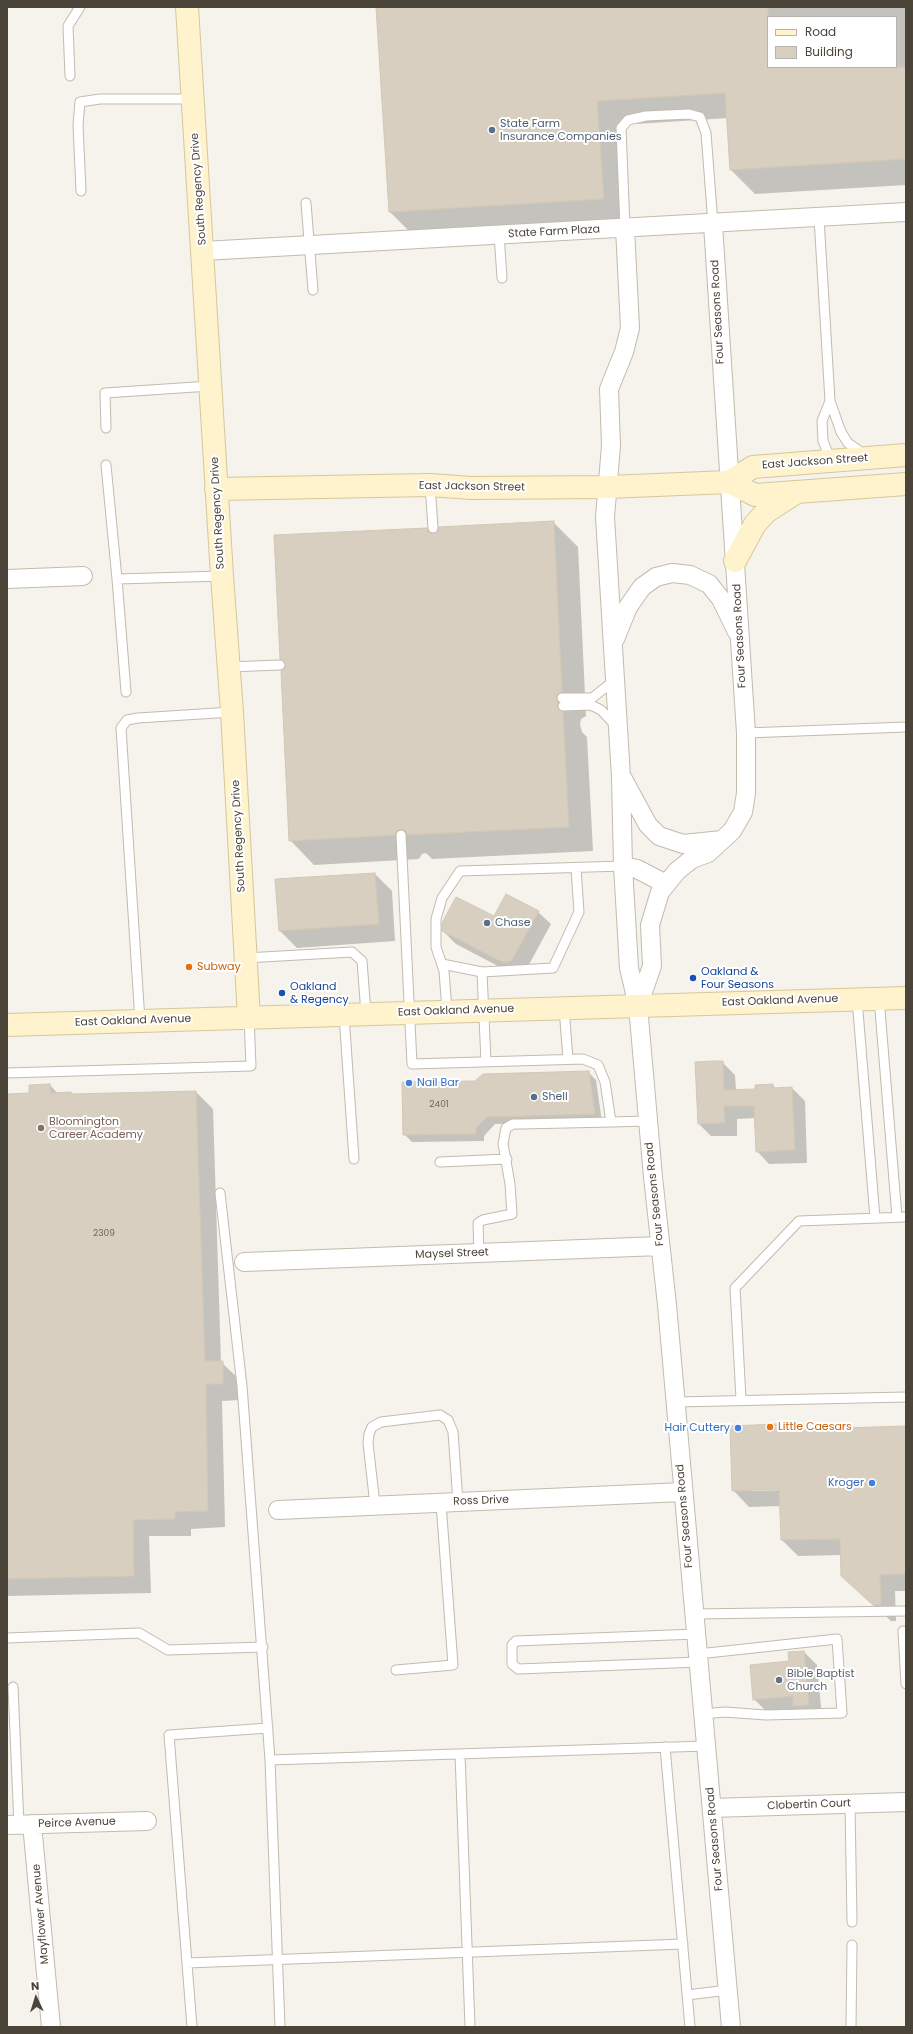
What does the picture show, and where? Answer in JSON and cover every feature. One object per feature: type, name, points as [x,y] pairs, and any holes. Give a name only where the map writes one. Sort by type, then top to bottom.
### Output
[{"type":"main road","name":"South Regency Drive","points":[[187,7],[203,251],[216,489],[232,712],[249,1018]]},
{"type":"main road","name":"East Jackson Street","points":[[729,482],[753,467],[906,456]]},
{"type":"main road","points":[[837,461],[903,484]]},
{"type":"main road","name":"East Jackson Street","points":[[216,489],[430,485],[471,488],[608,487],[729,482],[755,495],[799,490],[903,484]]},
{"type":"main road","points":[[735,561],[755,524],[766,512],[799,490]]},
{"type":"main road","name":"East Oakland Avenue","points":[[7,1025],[906,998]]},
{"type":"street","name":"State Farm Plaza","points":[[203,251],[499,234],[713,224],[906,212]]},
{"type":"street","name":"Four Seasons Road","points":[[638,1006],[652,966],[650,925],[653,910],[660,892],[677,871],[687,863],[708,853],[732,831],[742,812],[746,793],[746,733],[713,224]]},
{"type":"street","name":"Four Seasons Road","points":[[625,228],[630,328],[624,352],[609,389],[611,446],[605,517],[621,777],[623,866],[629,968],[638,1006],[676,1402],[731,2027]]},
{"type":"street","points":[[613,645],[628,606],[642,587],[656,577],[672,573],[690,575],[710,584],[740,638]]},
{"type":"street","points":[[7,579],[83,576]]},
{"type":"street","points":[[621,777],[648,825],[659,836],[683,844],[722,840]]},
{"type":"street","points":[[623,866],[638,869],[666,884]]},
{"type":"street","name":"Maysel Street","points":[[244,1262],[660,1246]]},
{"type":"street","name":"Ross Drive","points":[[278,1510],[683,1492]]},
{"type":"street","name":"Clobertin Court","points":[[712,1808],[906,1802]]},
{"type":"street","name":"Peirce Avenue","points":[[19,1825],[147,1820]]},
{"type":"street","name":"Mayflower Avenue","points":[[19,1825],[50,2027]]},
{"type":"lane","points":[[70,76],[68,26],[80,7]]},
{"type":"lane","points":[[81,191],[78,125],[80,102],[100,98],[193,99]]},
{"type":"lane","points":[[625,228],[621,128],[628,120],[646,116],[690,114],[700,117],[706,133],[713,224]]},
{"type":"lane","points":[[306,203],[313,290]]},
{"type":"lane","points":[[819,218],[830,401],[842,432],[848,442],[870,458]]},
{"type":"lane","points":[[499,234],[502,278]]},
{"type":"lane","points":[[106,428],[105,393],[210,386]]},
{"type":"lane","points":[[830,401],[822,421],[823,441],[828,453],[837,461]]},
{"type":"lane","points":[[106,465],[126,692]]},
{"type":"lane","points":[[430,485],[433,528]]},
{"type":"lane","points":[[117,579],[222,576]]},
{"type":"lane","points":[[228,667],[280,665]]},
{"type":"lane","points":[[615,680],[592,698],[563,702],[591,705],[601,710],[618,728]]},
{"type":"lane","points":[[140,1021],[121,728],[127,720],[138,718],[232,712]]},
{"type":"lane","points":[[746,733],[906,727]]},
{"type":"lane","points":[[401,835],[412,1064],[583,1059],[598,1065],[605,1082],[611,1122]]},
{"type":"lane","points":[[447,1011],[444,971],[436,947],[436,919],[442,898],[460,872],[623,866]]},
{"type":"lane","points":[[442,964],[482,972],[553,968],[579,912],[576,868]]},
{"type":"lane","points":[[245,958],[352,952],[362,961],[366,1014]]},
{"type":"lane","points":[[482,972],[486,1062]]},
{"type":"lane","points":[[741,1399],[735,1288],[798,1221],[901,1217],[879,998]]},
{"type":"lane","points":[[858,999],[875,1218]]},
{"type":"lane","points":[[564,1008],[568,1060]]},
{"type":"lane","points":[[344,1015],[354,1159]]},
{"type":"lane","points":[[7,1074],[251,1066],[249,1018]]},
{"type":"lane","points":[[479,1253],[478,1223],[483,1220],[512,1214],[507,1159],[503,1144],[506,1128],[513,1124],[648,1121]]},
{"type":"lane","points":[[440,1162],[507,1159]]},
{"type":"lane","points":[[220,1193],[242,1386],[263,1647],[270,1760],[280,2027]]},
{"type":"lane","points":[[676,1402],[741,1399],[906,1396]]},
{"type":"lane","points":[[375,1505],[368,1443],[368,1434],[372,1427],[381,1422],[434,1416],[440,1416],[448,1420],[453,1432],[449,1502],[453,1665],[396,1670]]},
{"type":"lane","points":[[694,1614],[906,1611]]},
{"type":"lane","points":[[904,1631],[906,1684]]},
{"type":"lane","points":[[7,1638],[140,1633],[168,1650],[263,1647]]},
{"type":"lane","points":[[696,1634],[516,1641],[512,1645],[512,1664],[518,1669],[698,1658],[837,1639],[842,1713],[766,1715],[725,1712],[704,1714]]},
{"type":"lane","points":[[13,1687],[19,1825]]},
{"type":"lane","points":[[192,2027],[169,1734],[268,1728]]},
{"type":"lane","points":[[270,1760],[706,1746]]},
{"type":"lane","points":[[665,1747],[690,2027]]},
{"type":"lane","points":[[460,1754],[470,2027]]},
{"type":"lane","points":[[850,1804],[852,1922]]},
{"type":"lane","points":[[187,1963],[683,1944]]},
{"type":"lane","points":[[851,2027],[852,1945]]},
{"type":"lane","points":[[687,1995],[728,1990]]},
{"type":"building","name":"State Farm Insurance Companies","points":[[376,7],[768,7],[767,68],[906,67],[906,159],[730,170],[725,93],[597,101],[604,199],[389,212]]},
{"type":"building","points":[[554,521],[562,692],[557,695],[556,698],[558,709],[563,712],[569,827],[407,835],[406,831],[401,829],[397,830],[395,835],[289,841],[281,671],[285,668],[286,664],[280,659],[274,535],[427,528],[428,532],[433,534],[437,533],[439,527]]},
{"type":"building","points":[[375,873],[379,924],[279,931],[275,879]]},
{"type":"building","name":"Chase","points":[[506,894],[539,911],[512,960],[509,962],[502,962],[442,931],[442,923],[456,897],[494,916]]},
{"type":"building","points":[[723,1061],[724,1090],[755,1089],[755,1085],[773,1084],[773,1088],[792,1087],[795,1150],[756,1152],[754,1106],[724,1106],[725,1123],[698,1124],[695,1062]]},
{"type":"building","points":[[589,1071],[595,1114],[487,1117],[476,1128],[476,1134],[403,1135],[402,1082],[475,1081],[483,1074]]},
{"type":"building","points":[[50,1084],[51,1093],[71,1092],[72,1094],[196,1091],[205,1361],[223,1361],[223,1384],[206,1384],[208,1511],[175,1512],[175,1519],[133,1520],[134,1576],[7,1579],[7,1097],[8,1094],[29,1093],[29,1085]]},
{"type":"building","points":[[777,1424],[778,1430],[906,1426],[906,1574],[880,1575],[881,1605],[873,1605],[841,1576],[840,1539],[781,1540],[779,1489],[732,1491],[730,1426]]},
{"type":"building","name":"Bible Baptist Church","points":[[804,1651],[809,1705],[793,1706],[793,1696],[753,1700],[750,1665],[789,1661],[788,1652]]},
{"type":"place","name":"State Farm Insurance Companies","points":[[492,130]]},
{"type":"place","name":"Chase","points":[[487,923]]},
{"type":"place","name":"Subway","points":[[189,967]]},
{"type":"place","name":"Oakland & Four Seasons","points":[[693,978]]},
{"type":"place","name":"Oakland & Regency","points":[[282,993]]},
{"type":"place","name":"Nail Bar","points":[[409,1083]]},
{"type":"place","name":"Shell","points":[[534,1097]]},
{"type":"place","name":"Bloomington Career Academy","points":[[41,1128]]},
{"type":"place","name":"Little Caesars","points":[[770,1427]]},
{"type":"place","name":"Hair Cuttery","points":[[738,1428]]},
{"type":"place","name":"Kroger","points":[[872,1483]]},
{"type":"place","name":"Bible Baptist Church","points":[[779,1680]]}]
